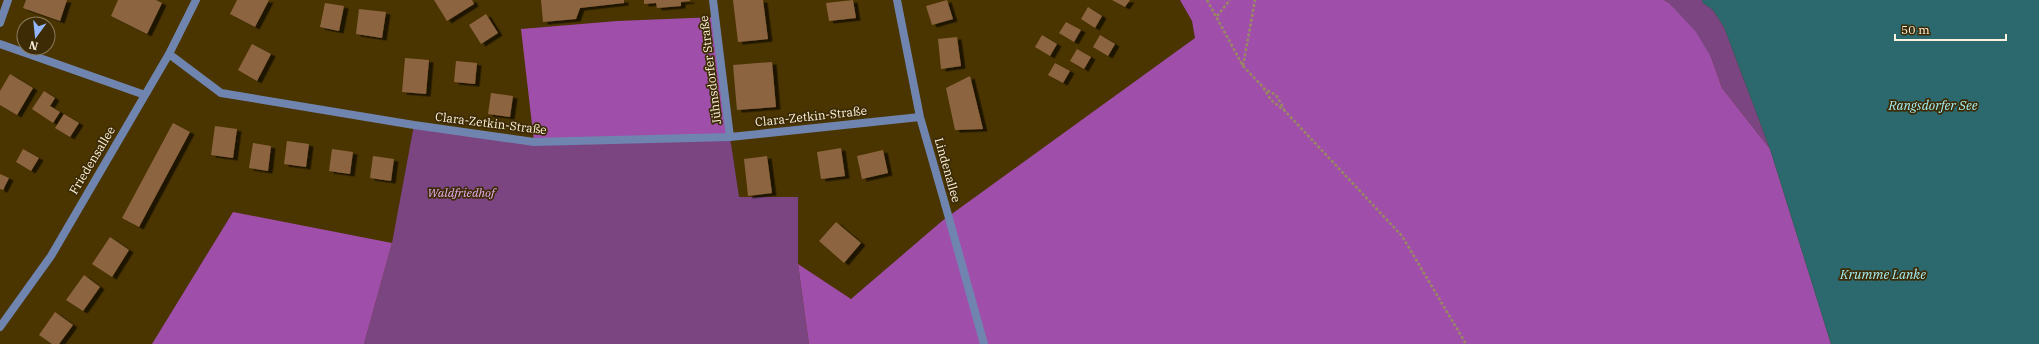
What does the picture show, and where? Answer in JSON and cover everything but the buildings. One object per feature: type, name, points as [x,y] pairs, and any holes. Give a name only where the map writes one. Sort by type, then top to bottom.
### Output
[{"type":"street","points":[[0,23],[8,0]]},
{"type":"street","name":"Friedensallee","points":[[0,327],[51,256],[169,54],[196,0]]},
{"type":"street","name":"Jühnsdorfer Straße","points":[[714,0],[730,136]]},
{"type":"street","name":"Lindenallee","points":[[896,0],[920,116],[984,344]]},
{"type":"street","points":[[0,44],[145,95]]},
{"type":"street","name":"Clara-Zetkin-Straße","points":[[169,54],[221,93],[421,126],[534,142],[730,136],[920,116]]},
{"type":"path","points":[[1207,0],[1243,66],[1263,88],[1271,100],[1284,111],[1402,236],[1466,344]]},
{"type":"path","points":[[1217,16],[1230,0]]},
{"type":"path","points":[[1243,66],[1255,0]]},
{"type":"path","points":[[1263,88],[1276,95],[1284,111]]},
{"type":"green space","points":[[1664,0],[1702,0],[1703,3],[1713,10],[1724,27],[1770,149],[1722,88],[1711,57],[1669,3]]},
{"type":"green space","name":"Waldfriedhof","points":[[414,125],[534,142],[730,137],[739,197],[798,197],[798,264],[809,344],[364,344],[392,243]]},
{"type":"shaded area","points":[[1180,0],[1664,0],[1669,3],[1696,32],[1711,57],[1722,88],[1770,149],[1831,344],[809,344],[798,264],[851,299],[942,221],[1195,38],[1192,21]]},
{"type":"shaded area","points":[[716,17],[730,137],[534,142],[521,29],[617,21]]},
{"type":"shaded area","points":[[233,212],[392,243],[364,344],[152,344]]},
{"type":"water","name":"Rangsdorfer See","points":[[1702,0],[2039,0],[2039,344],[1831,344],[1770,149],[1724,27],[1713,10],[1703,3]]},
{"type":"water label","name":"Krumme Lanke","points":[[1883,274]]}]
